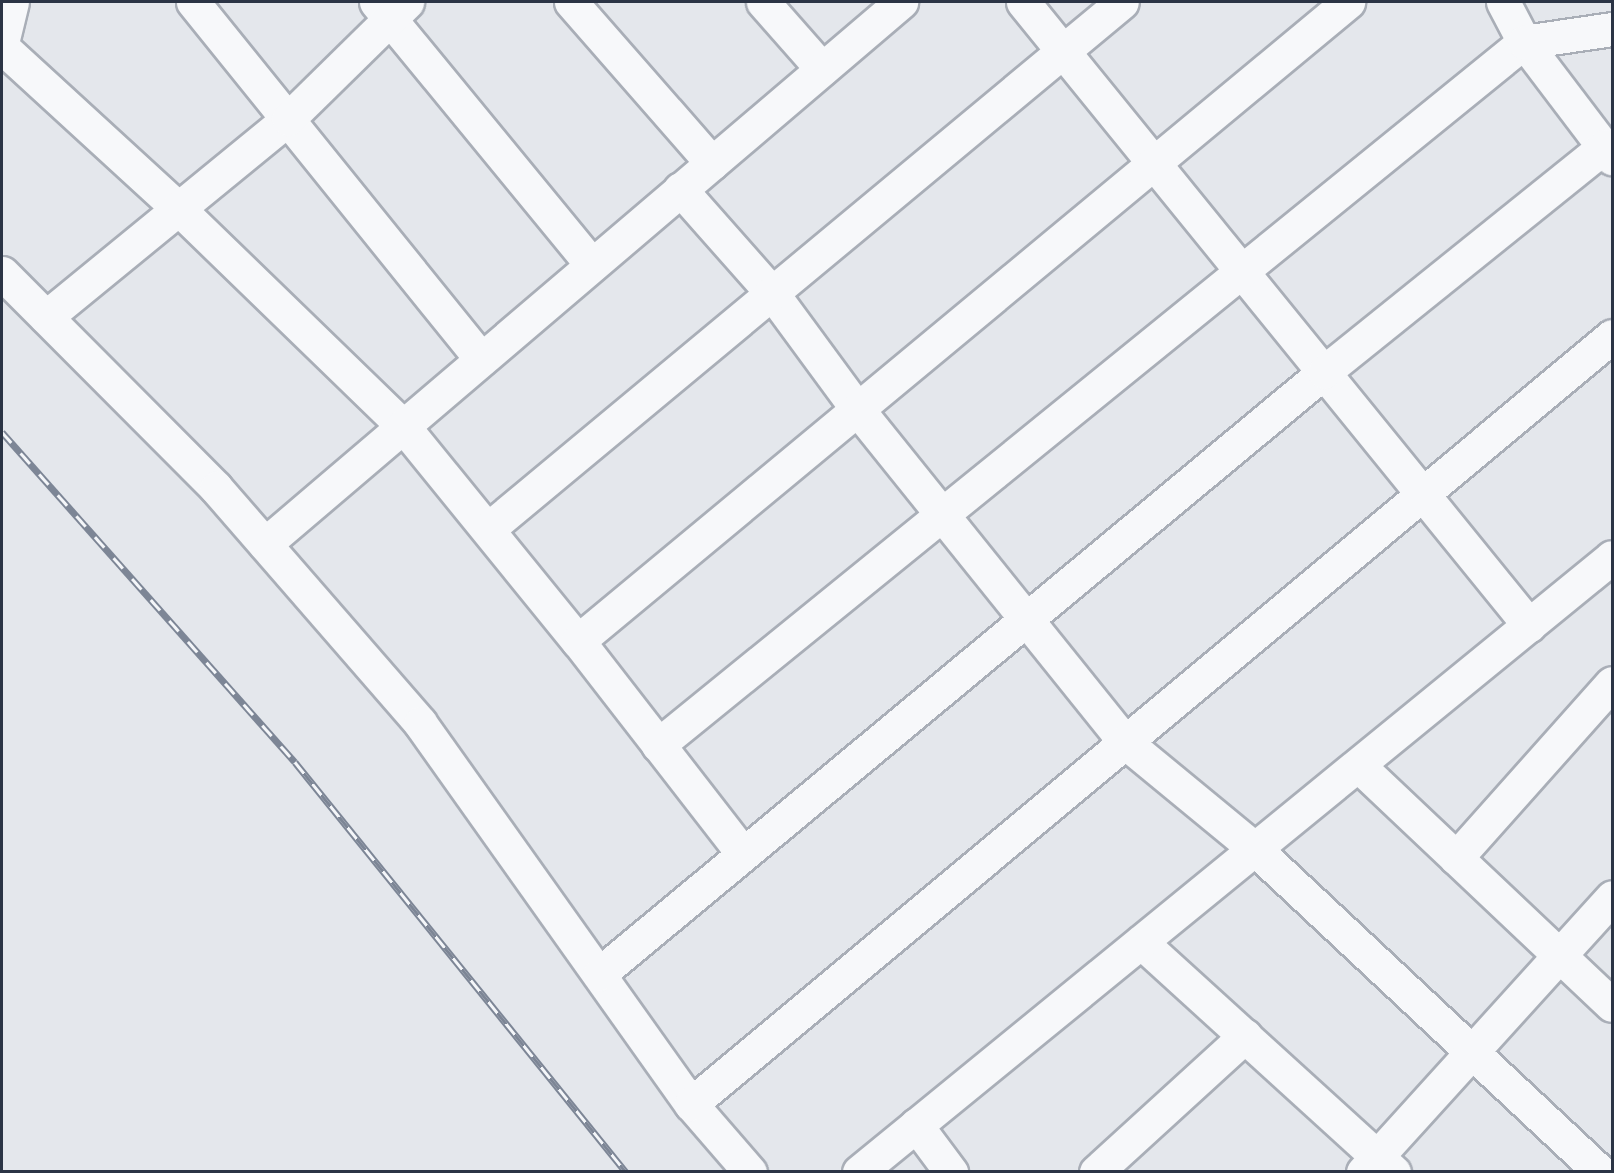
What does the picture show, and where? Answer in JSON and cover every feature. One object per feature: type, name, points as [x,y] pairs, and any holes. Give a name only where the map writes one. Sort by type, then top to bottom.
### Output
[{"type":"street","points":[[12,2],[2,45],[178,208],[403,426],[578,640],[743,854]]},
{"type":"street","points":[[193,2],[481,359]]},
{"type":"street","points":[[571,2],[712,163]]},
{"type":"street","points":[[763,2],[822,69]]},
{"type":"street","points":[[265,544],[901,2]]},
{"type":"street","points":[[1023,2],[1529,625]]},
{"type":"street","points":[[488,529],[1122,2]]},
{"type":"street","points":[[578,640],[1155,165],[1348,2]]},
{"type":"street","points":[[598,974],[1324,372],[1609,152],[1524,42],[1503,2]]},
{"type":"street","points":[[46,317],[288,119],[390,7],[592,265]]},
{"type":"street","points":[[658,745],[1524,42],[1612,29]]},
{"type":"street","points":[[680,189],[772,293],[858,410],[945,513],[1026,619],[1125,742],[1255,849],[1600,1172]]},
{"type":"street","points":[[2,273],[216,488],[420,723],[691,1104],[750,1172]]},
{"type":"street","points":[[691,1104],[1612,336]]},
{"type":"street","points":[[859,1172],[1612,557]]},
{"type":"street","points":[[1456,858],[1612,683]]},
{"type":"street","points":[[1358,765],[1612,1005]]},
{"type":"street","points":[[1141,942],[1245,1036],[1378,1166],[1472,1051],[1612,897]]},
{"type":"street","points":[[1096,1172],[1245,1036]]},
{"type":"street","points":[[916,1125],[951,1172]]},
{"type":"railway","points":[[2,432],[295,762],[626,1172]]}]
